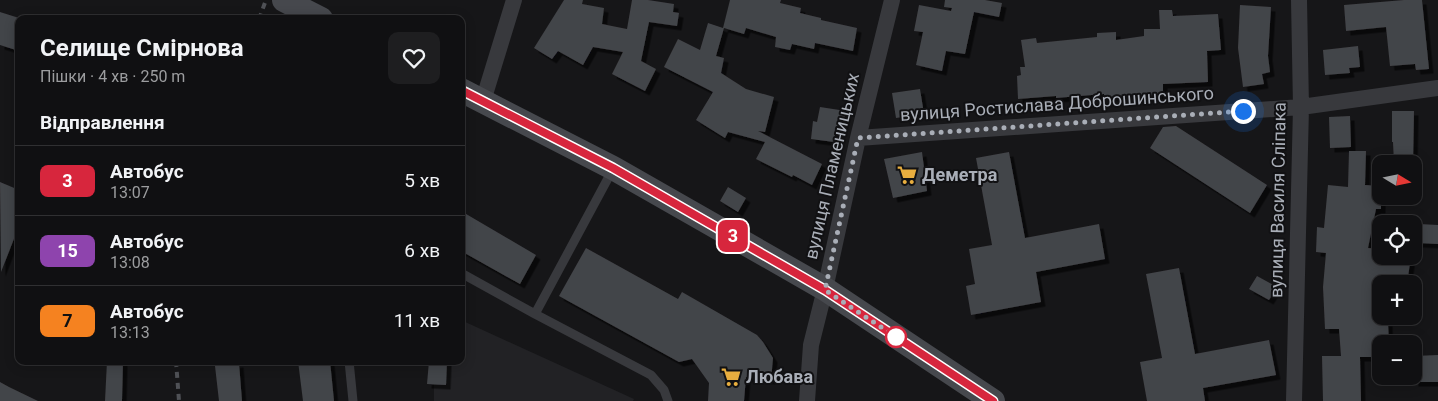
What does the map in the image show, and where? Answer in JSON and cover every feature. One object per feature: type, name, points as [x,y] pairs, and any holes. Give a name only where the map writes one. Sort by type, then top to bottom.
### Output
[{"type":"street","points":[[284,0],[313,15]]},
{"type":"street","points":[[483,101],[514,0]]},
{"type":"street","name":"вулиця Пламеницьких","points":[[807,401],[811,345],[858,138],[892,0]]},
{"type":"street","name":"вулиця Василя Сліпака","points":[[1294,401],[1300,107],[1299,0]]},
{"type":"street","name":"вулиця Ростислава Доброшинського","points":[[858,138],[1300,107],[1438,88]]},
{"type":"street","points":[[465,92],[613,168],[825,290],[993,401]]},
{"type":"lane","points":[[535,314],[613,168]]},
{"type":"lane","points":[[465,275],[651,375],[660,384],[668,401]]},
{"type":"lane","points":[[349,365],[353,401]]},
{"type":"shaded area","points":[[465,322],[634,399],[633,401],[434,401],[434,365],[465,365]]},
{"type":"building","points":[[564,0],[583,0],[582,4],[604,8],[602,24],[627,29],[632,0],[648,0],[674,4],[673,12],[679,13],[677,26],[649,22],[641,61],[656,69],[645,91],[612,74],[623,52],[593,47],[583,65],[558,51],[552,59],[534,48]]},
{"type":"building","points":[[730,0],[781,0],[780,3],[801,8],[800,13],[857,28],[853,51],[815,43],[814,49],[792,44],[790,50],[775,47],[776,37],[746,28],[744,34],[724,28],[716,56],[724,58],[721,73],[746,89],[774,97],[765,132],[758,131],[822,164],[812,185],[756,159],[765,142],[728,132],[725,138],[696,120],[713,92],[664,67],[678,39],[700,50],[708,23],[723,28]]},
{"type":"building","points":[[945,0],[985,0],[1002,3],[999,17],[974,12],[965,54],[946,51],[942,71],[916,65],[923,32],[914,31],[919,5],[951,11],[952,8],[944,7]]},
{"type":"building","points":[[1422,0],[1429,69],[1416,70],[1415,64],[1390,66],[1386,27],[1346,31],[1344,5]]},
{"type":"building","points":[[1240,5],[1271,7],[1268,56],[1270,72],[1262,74],[1264,84],[1243,87],[1238,48]]},
{"type":"building","points":[[1159,10],[1172,10],[1173,16],[1218,14],[1221,50],[1207,51],[1208,82],[1163,84],[1163,95],[1104,97],[1104,94],[1018,99],[1017,76],[1021,75],[1020,67],[1025,67],[1021,40],[1036,38],[1037,43],[1097,37],[1097,33],[1116,32],[1116,40],[1144,36],[1144,29],[1160,29]]},
{"type":"building","points":[[0,12],[15,17],[15,50],[0,45]]},
{"type":"building","points":[[1358,46],[1360,67],[1349,68],[1350,73],[1325,75],[1323,50]]},
{"type":"building","points":[[920,89],[924,114],[896,118],[892,93]]},
{"type":"building","points":[[820,107],[846,111],[843,127],[836,126],[834,142],[811,139],[813,121],[817,122]]},
{"type":"building","points":[[1392,111],[1414,111],[1413,155],[1394,155]]},
{"type":"building","points":[[1350,116],[1351,147],[1330,148],[1329,117]]},
{"type":"building","points":[[1176,126],[1267,185],[1250,213],[1150,148],[1163,127]]},
{"type":"building","points":[[1349,151],[1366,151],[1365,185],[1372,185],[1372,205],[1381,205],[1381,209],[1376,209],[1375,215],[1372,215],[1372,228],[1368,248],[1372,248],[1372,265],[1410,265],[1408,275],[1372,275],[1372,325],[1388,325],[1389,335],[1372,335],[1372,357],[1360,357],[1361,401],[1323,401],[1322,356],[1341,356],[1339,329],[1325,329],[1323,287],[1326,253],[1316,252],[1317,227],[1324,228],[1328,185],[1348,187]]},
{"type":"building","name":"Деметра","points":[[922,152],[927,191],[893,198],[884,159]]},
{"type":"building","points":[[1009,152],[1025,238],[1099,224],[1105,259],[1036,272],[1041,302],[971,315],[966,286],[975,284],[969,249],[992,245],[976,158]]},
{"type":"building","points":[[0,182],[15,188],[15,236],[1,272]]},
{"type":"building","points":[[728,187],[746,198],[738,212],[720,201]]},
{"type":"building","points":[[465,213],[536,255],[520,284],[465,253]]},
{"type":"building","points":[[1422,224],[1438,225],[1438,244],[1422,243]]},
{"type":"building","points":[[586,248],[678,299],[682,292],[757,335],[773,358],[771,380],[746,377],[744,401],[708,401],[709,383],[692,359],[679,362],[559,296]]},
{"type":"building","points":[[1179,268],[1195,354],[1269,340],[1276,375],[1203,388],[1205,401],[1147,401],[1140,362],[1162,358],[1146,274]]},
{"type":"building","points":[[1257,276],[1277,287],[1269,300],[1249,289]]},
{"type":"building","points":[[1438,355],[1438,382],[1422,382],[1422,356]]},
{"type":"building","points":[[107,365],[123,365],[122,401],[105,401]]},
{"type":"building","points":[[239,365],[242,401],[219,401],[215,366]]},
{"type":"building","points":[[298,365],[330,365],[334,401],[303,401]]},
{"type":"building","points":[[429,365],[447,365],[446,385],[427,384]]},
{"type":"building","points":[[0,382],[9,387],[38,401],[0,401]]},
{"type":"railway","points":[[260,15],[266,0]]},
{"type":"railway","points":[[176,365],[179,401]]},
{"type":"bus line","name":"3","points":[[465,92],[613,168],[825,290],[993,401]]},
{"type":"place","name":"Деметра","points":[[907,175]]},
{"type":"place","name":"Любава","points":[[731,377]]},
{"type":"route","points":[[896,337],[825,290],[858,138],[1243,111]]}]
